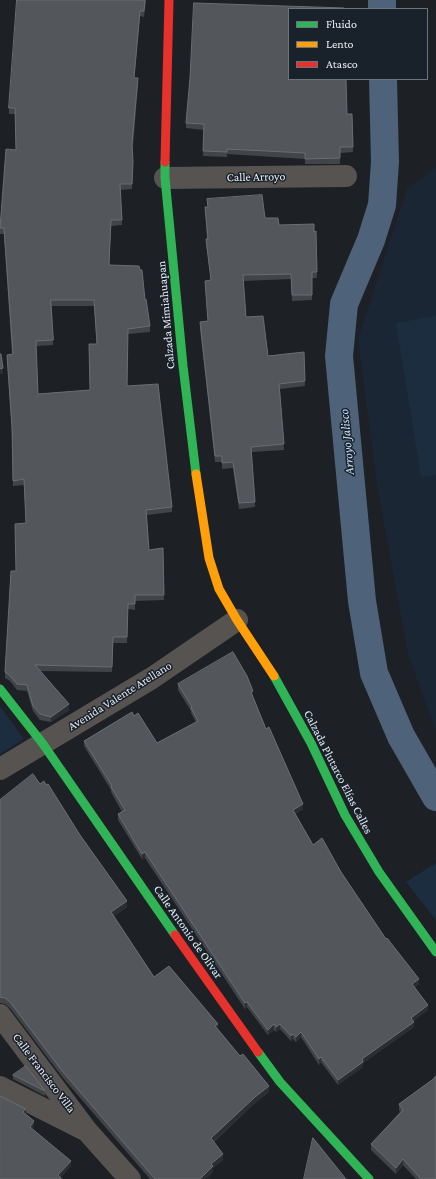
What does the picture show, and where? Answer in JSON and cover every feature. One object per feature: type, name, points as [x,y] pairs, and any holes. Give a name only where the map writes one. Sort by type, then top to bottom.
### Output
[{"type":"main road","name":"Calzada Mimiahuapan","points":[[169,0],[166,178],[183,366],[203,527],[209,558],[219,589],[237,620]]},
{"type":"main road","name":"Calzada Plutarco Elías Calles","points":[[237,620],[276,678],[311,743],[344,815],[379,872],[436,952]]},
{"type":"main road","name":"Calle Antonio de Olivar","points":[[0,688],[43,744],[252,1045],[280,1082],[369,1179]]},
{"type":"street","name":"Calle Arroyo","points":[[166,178],[346,176]]},
{"type":"street","name":"Avenida Valente Arellano","points":[[0,769],[152,678],[237,620]]},
{"type":"street","name":"Calle Francisco Villa","points":[[0,1015],[87,1132],[130,1179]]},
{"type":"street","name":"Calle Francisco Villa","points":[[0,1087],[87,1132]]},
{"type":"shaded area","points":[[436,167],[436,730],[408,655],[377,486],[358,339],[407,189]]},
{"type":"shaded area","points":[[436,316],[436,475],[421,477],[396,323]]},
{"type":"shaded area","points":[[0,706],[24,739],[0,754]]},
{"type":"shaded area","points":[[436,863],[436,920],[406,882]]},
{"type":"building","points":[[17,0],[145,0],[144,11],[140,11],[134,78],[138,78],[132,144],[132,184],[120,184],[122,220],[111,220],[109,265],[139,266],[140,270],[142,270],[145,300],[146,299],[150,326],[128,329],[127,386],[158,384],[172,507],[146,510],[149,550],[163,548],[164,595],[135,595],[135,604],[128,604],[127,637],[113,637],[112,667],[35,665],[69,704],[51,717],[40,714],[33,706],[27,685],[17,684],[5,672],[11,571],[16,571],[15,524],[26,523],[24,479],[13,481],[12,427],[7,355],[13,354],[4,228],[0,228],[6,149],[16,150],[15,108],[9,108]],"holes":[[[51,300],[94,300],[97,344],[89,344],[90,390],[38,394],[36,341],[53,340]]]},
{"type":"building","points":[[194,3],[344,8],[288,8],[288,80],[346,80],[347,114],[352,114],[353,147],[340,147],[340,158],[305,159],[305,153],[227,149],[227,152],[203,151],[204,124],[186,123]]},
{"type":"building","points":[[262,195],[265,218],[278,218],[279,225],[314,224],[314,232],[316,231],[317,272],[312,272],[312,295],[292,295],[291,274],[243,275],[246,317],[263,316],[268,356],[304,352],[305,381],[279,384],[284,444],[251,447],[255,502],[239,503],[233,462],[222,463],[222,456],[215,456],[200,322],[208,321],[205,281],[211,280],[206,239],[208,239],[205,207],[208,207],[207,199]]},
{"type":"building","points":[[0,354],[3,368],[0,369]]},
{"type":"building","points":[[233,652],[247,676],[253,691],[251,692],[266,729],[269,727],[303,804],[293,810],[313,845],[322,838],[341,872],[386,939],[387,938],[419,979],[412,984],[428,1005],[411,1018],[414,1022],[362,1059],[363,1062],[338,1080],[321,1057],[319,1059],[301,1032],[296,1037],[293,1034],[291,1036],[280,1024],[276,1027],[274,1024],[268,1030],[247,1002],[245,1003],[145,852],[142,854],[118,814],[125,810],[84,741],[132,712],[134,716],[138,713],[157,743],[198,721],[191,708],[192,707],[178,684]]},
{"type":"building","points":[[33,774],[40,784],[44,781],[46,785],[48,784],[80,835],[127,901],[111,912],[154,977],[169,966],[218,1024],[215,1026],[240,1056],[243,1054],[269,1086],[211,1138],[223,1154],[211,1164],[213,1166],[200,1179],[155,1179],[63,1072],[10,1002],[5,998],[0,997],[0,800]]},
{"type":"building","points":[[26,1066],[45,1091],[13,1075]]},
{"type":"building","points":[[436,1076],[436,1179],[421,1179],[403,1159],[396,1168],[371,1144],[403,1110],[399,1104]]},
{"type":"building","points":[[0,1096],[26,1109],[23,1112],[34,1121],[30,1127],[71,1161],[58,1175],[62,1179],[0,1179]]},
{"type":"building","points":[[313,1138],[346,1179],[304,1179]]},
{"type":"waterway","name":"Arroyo Jalisco","points":[[382,0],[382,8]]},
{"type":"waterway","name":"Arroyo Jalisco","points":[[383,80],[385,162],[382,205],[371,240],[344,304],[339,356],[362,601],[374,673],[401,736],[436,797]]},
{"type":"traffic: fast","points":[[165,162],[165,178],[183,366],[196,474]]},
{"type":"traffic: fast","points":[[274,676],[311,743],[345,815],[379,872],[436,952]]},
{"type":"traffic: fast","points":[[0,689],[43,744],[175,935]]},
{"type":"traffic: fast","points":[[258,1052],[280,1082],[369,1179]]},
{"type":"traffic: slow","points":[[196,474],[209,558],[219,589],[237,620],[274,676]]},
{"type":"traffic: jam","points":[[165,162],[169,0]]},
{"type":"traffic: jam","points":[[175,935],[258,1052]]}]
